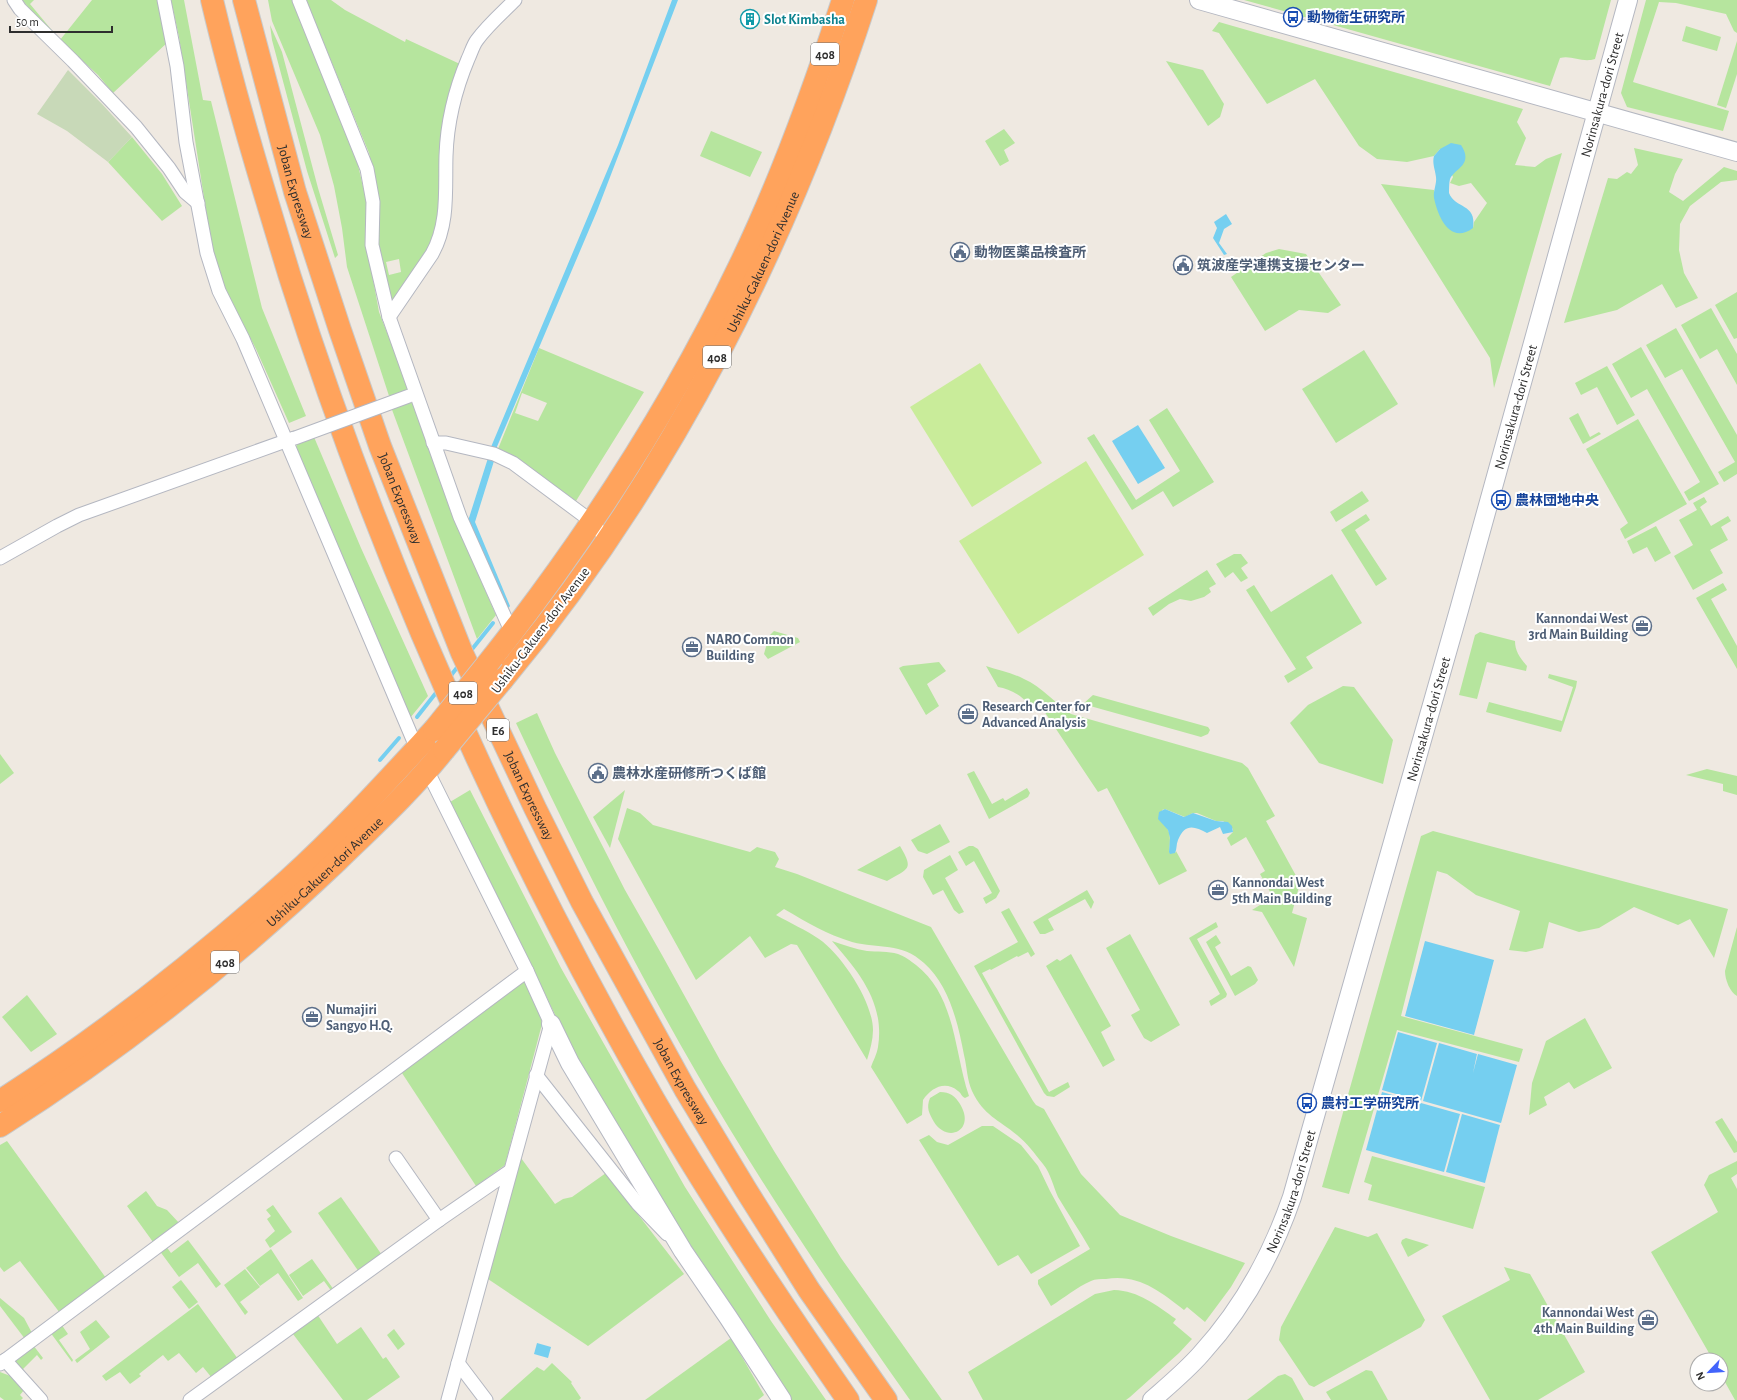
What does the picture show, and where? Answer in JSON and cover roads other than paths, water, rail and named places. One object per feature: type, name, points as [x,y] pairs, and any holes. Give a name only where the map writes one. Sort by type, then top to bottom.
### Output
[{"type":"highway","name":"E6","points":[[212,0],[266,201],[311,343],[363,488],[396,574],[437,671],[506,819],[553,915],[655,1101],[786,1311],[848,1400]]},
{"type":"highway","name":"Joban Expressway","points":[[244,0],[295,192],[340,330],[380,446],[462,653],[535,808],[582,902],[671,1063],[742,1184],[809,1290],[886,1400]]},
{"type":"highway","name":"Ushiku-Gakuen-dori Avenue","points":[[0,1101],[99,1033],[192,962],[288,879],[349,820],[417,749],[494,657],[592,523],[646,437],[692,357],[742,262],[793,145],[844,0]]},
{"type":"highway","name":"Ushiku-Gakuen-dori Avenue","points":[[0,1126],[112,1050],[230,958],[303,893],[427,770],[534,640],[608,539],[660,456],[696,394],[761,270],[826,116],[866,0]]},
{"type":"street","points":[[14,0],[20,9],[73,61],[136,127],[169,168],[185,192],[198,204]]},
{"type":"street","points":[[164,0],[177,66],[186,142],[207,254],[219,291],[291,440],[417,749],[527,971],[570,1063],[683,1251],[782,1400]]},
{"type":"street","points":[[299,0],[367,169],[373,202],[372,245],[389,317],[412,395],[433,443],[460,517],[512,633]]},
{"type":"street","points":[[389,317],[438,244],[445,211],[448,131],[461,76],[476,42],[483,32],[515,0]]},
{"type":"street","points":[[1199,0],[1737,152]]},
{"type":"street","name":"Norinsakura-dori Street","points":[[1152,1400],[1201,1355],[1227,1323],[1248,1293],[1267,1258],[1292,1197],[1460,604],[1628,0]]},
{"type":"street","points":[[0,558],[56,526],[79,515],[291,440],[412,395]]},
{"type":"street","points":[[433,443],[446,443],[494,454],[513,463],[592,523],[608,539]]},
{"type":"street","points":[[41,1400],[2,1362],[527,971]]},
{"type":"street","points":[[448,1400],[551,1024]]},
{"type":"street","points":[[536,1075],[638,1204],[683,1251]]},
{"type":"street","points":[[396,1158],[439,1220]]},
{"type":"street","points":[[190,1400],[439,1220],[510,1171]]},
{"type":"street","points":[[458,1363],[486,1400]]},
{"type":"water","points":[[672,0],[678,0],[597,211],[496,449],[491,447],[618,145]]},
{"type":"water","points":[[1451,143],[1461,145],[1464,152],[1465,162],[1452,175],[1449,184],[1449,193],[1456,202],[1469,210],[1472,214],[1473,220],[1473,228],[1465,232],[1458,233],[1452,231],[1446,226],[1439,213],[1434,198],[1436,180],[1433,159],[1440,149]]},
{"type":"water","points":[[1226,214],[1232,224],[1224,229],[1219,243],[1227,254],[1224,255],[1213,238],[1217,228],[1214,222]]},
{"type":"water","points":[[1138,425],[1165,468],[1138,484],[1112,441]]},
{"type":"water","points":[[488,458],[494,461],[475,522],[510,606],[507,610],[468,521]]},
{"type":"water","points":[[1165,809],[1184,817],[1193,813],[1216,821],[1228,822],[1232,826],[1233,832],[1223,834],[1220,827],[1207,833],[1194,828],[1187,828],[1178,840],[1175,853],[1170,854],[1170,838],[1168,830],[1158,819],[1159,812]]},
{"type":"water","points":[[1425,941],[1494,960],[1474,1035],[1405,1016]]},
{"type":"water","points":[[1398,1032],[1437,1043],[1421,1101],[1382,1090]]},
{"type":"water","points":[[1439,1043],[1477,1054],[1473,1073],[1478,1054],[1517,1065],[1501,1123],[1423,1101]]},
{"type":"water","points":[[1382,1092],[1460,1114],[1444,1172],[1366,1150]]},
{"type":"water","points":[[1462,1114],[1500,1125],[1485,1183],[1446,1172]]},
{"type":"water","points":[[537,1343],[551,1347],[548,1358],[534,1354]]},
{"type":"waterway","points":[[469,653],[493,623]]},
{"type":"waterway","points":[[449,678],[459,665]]},
{"type":"waterway","points":[[417,717],[439,689]]},
{"type":"waterway","points":[[380,760],[399,738]]},
{"type":"place","name":"動物衛生研究所","points":[[1293,17]]},
{"type":"place","name":"Slot Kimbasha","points":[[750,19]]},
{"type":"place","name":"動物医薬品検査所","points":[[960,252]]},
{"type":"place","name":"筑波産学連携支援センター","points":[[1183,265]]},
{"type":"place","name":"農林団地中央","points":[[1501,500]]},
{"type":"place","name":"Kannondai West 3rd Main Building","points":[[1642,626]]},
{"type":"place","name":"NARO Common Building","points":[[692,647]]},
{"type":"place","name":"Research Center for Advanced Analysis","points":[[968,714]]},
{"type":"place","name":"農林水産研修所つくば館","points":[[598,773]]},
{"type":"place","name":"Kannondai West 5th Main Building","points":[[1218,890]]},
{"type":"place","name":"Numajiri Sangyo H.Q.","points":[[312,1017]]},
{"type":"place","name":"農村工学研究所","points":[[1307,1103]]},
{"type":"place","name":"Kannondai West 4th Main Building","points":[[1648,1320]]}]
